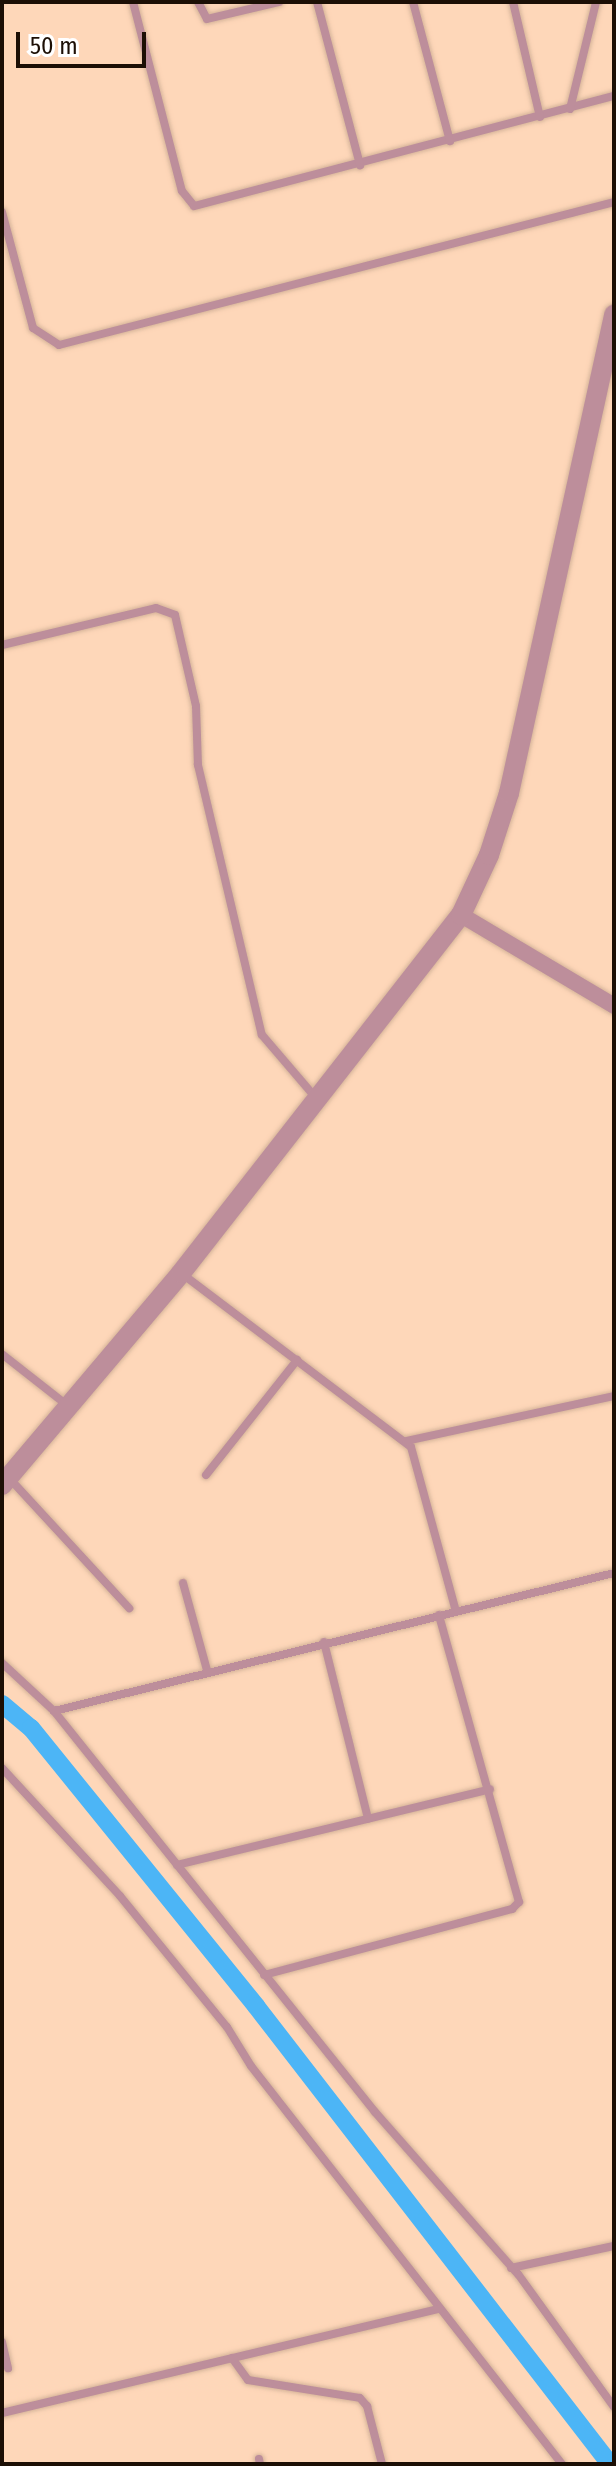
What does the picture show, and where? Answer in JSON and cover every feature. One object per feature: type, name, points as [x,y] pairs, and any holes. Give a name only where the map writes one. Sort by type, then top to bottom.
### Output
[{"type":"street","points":[[5,1481],[181,1273],[461,915],[489,855],[509,793],[614,314]]},
{"type":"street","points":[[461,915],[614,1006]]},
{"type":"lane","points":[[133,2],[189,202],[204,205],[614,96]]},
{"type":"lane","points":[[198,2],[207,19],[279,2]]},
{"type":"lane","points":[[317,2],[360,165]]},
{"type":"lane","points":[[413,2],[450,141]]},
{"type":"lane","points":[[513,2],[540,117]]},
{"type":"lane","points":[[570,109],[596,2]]},
{"type":"lane","points":[[2,212],[33,328],[59,345],[614,202]]},
{"type":"lane","points":[[2,645],[156,608],[175,615],[196,706],[198,765],[262,1035],[272,1054],[317,1099]]},
{"type":"lane","points":[[181,1273],[406,1441],[420,1468],[456,1611]]},
{"type":"lane","points":[[2,1354],[69,1406]]},
{"type":"lane","points":[[206,1475],[297,1360]]},
{"type":"lane","points":[[406,1441],[614,1396]]},
{"type":"lane","points":[[5,1481],[129,1608]]},
{"type":"lane","points":[[54,1711],[207,1670],[614,1573]]},
{"type":"lane","points":[[183,1583],[207,1670]]},
{"type":"lane","points":[[264,1975],[517,1906],[519,1891],[439,1615]]},
{"type":"lane","points":[[324,1642],[368,1819]]},
{"type":"lane","points":[[2,1663],[54,1711],[264,1975],[511,2268],[614,2407]]},
{"type":"lane","points":[[2,1768],[120,1896],[227,2027],[440,2309],[562,2464]]},
{"type":"lane","points":[[177,1865],[490,1789]]},
{"type":"lane","points":[[511,2268],[614,2246]]},
{"type":"lane","points":[[2,2413],[440,2309]]},
{"type":"lane","points":[[2,2342],[8,2368]]},
{"type":"lane","points":[[232,2358],[248,2380],[360,2398],[367,2406],[382,2464]]},
{"type":"waterway","points":[[2,1704],[31,1728],[256,2006],[610,2464]]}]
